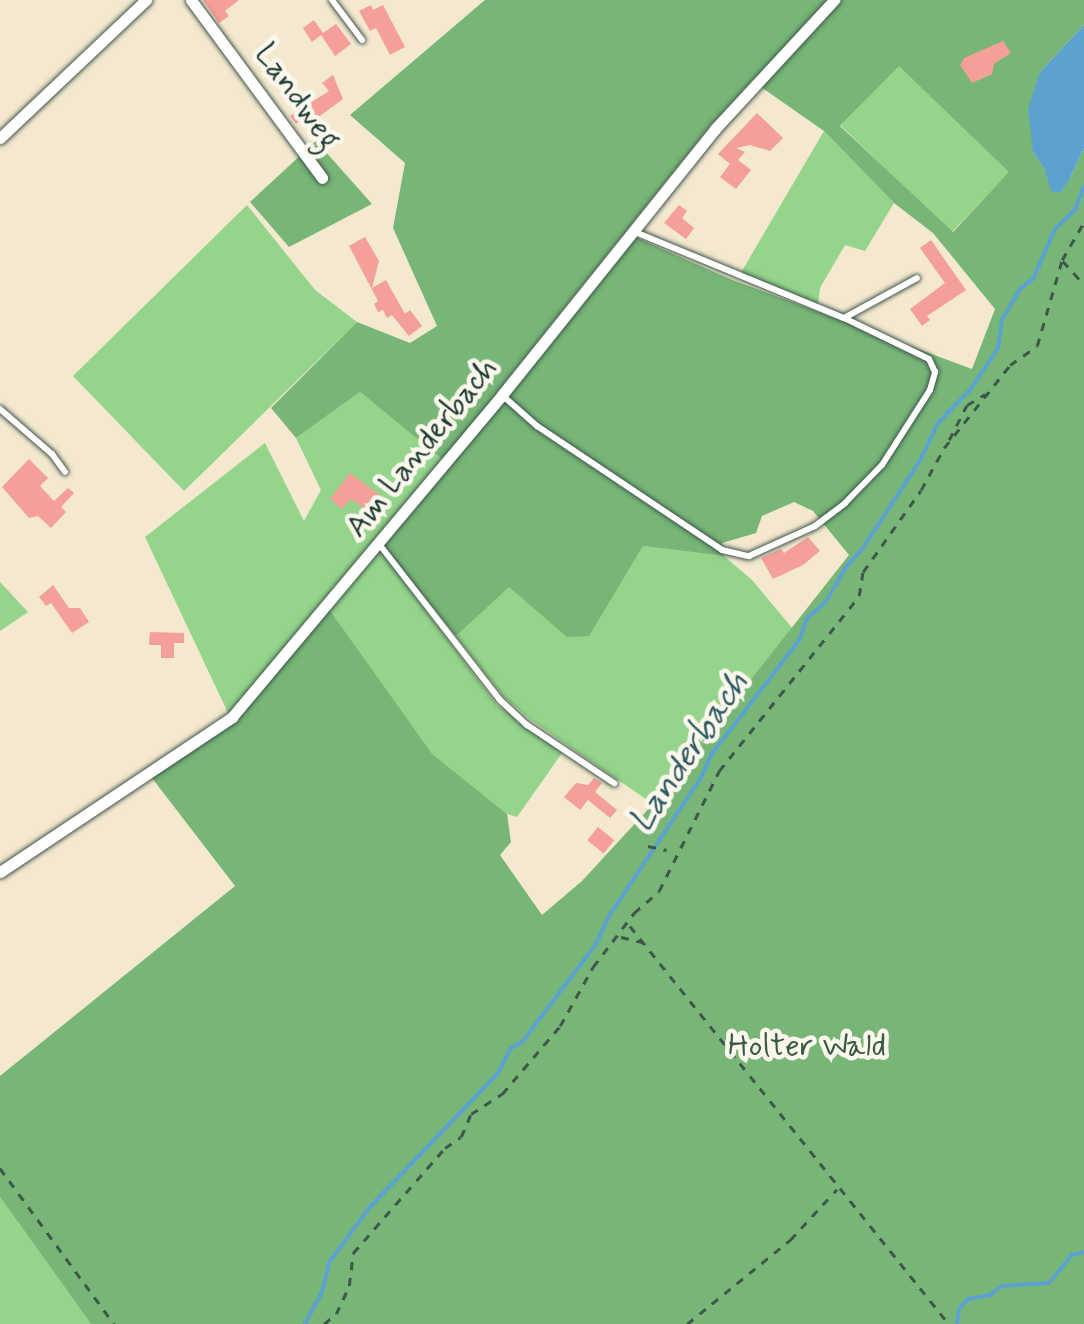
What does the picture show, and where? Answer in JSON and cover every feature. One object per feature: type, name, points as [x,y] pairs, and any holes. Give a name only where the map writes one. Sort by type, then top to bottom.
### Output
[{"type":"street","points":[[0,138],[146,0]]},
{"type":"street","name":"Landweg","points":[[192,0],[322,178]]},
{"type":"street","name":"Am Landerbach","points":[[0,872],[232,717],[502,395],[715,129],[834,0]]},
{"type":"lane","points":[[332,0],[362,40]]},
{"type":"lane","points":[[502,395],[537,426],[722,550],[749,556],[815,526],[845,503],[882,465],[930,390],[934,372],[929,359],[844,318],[634,231]]},
{"type":"lane","points":[[844,318],[917,278]]},
{"type":"lane","points":[[0,409],[45,446],[65,472]]},
{"type":"lane","points":[[379,544],[500,700],[527,725],[614,783]]},
{"type":"path","points":[[324,1324],[336,1314],[349,1286],[353,1253],[445,1148],[461,1138],[471,1114],[502,1094],[560,1026],[593,967],[629,925],[634,913],[660,891],[719,771],[859,596],[863,572],[986,393],[1010,366],[1037,346],[1062,260],[1084,222]]},
{"type":"path","points":[[1062,260],[1084,284]]},
{"type":"path","points":[[949,444],[954,422],[966,406],[986,393]]},
{"type":"path","points":[[648,846],[667,850]]},
{"type":"path","points":[[629,925],[949,1324]]},
{"type":"path","points":[[618,937],[644,942]]},
{"type":"path","points":[[0,1168],[114,1324]]},
{"type":"path","points":[[686,1324],[790,1240],[838,1188]]},
{"type":"green space","points":[[485,0],[828,0],[711,125],[443,460],[360,392],[296,438],[271,408],[357,322],[410,343],[437,326],[393,228],[405,163],[350,115]]},
{"type":"green space","name":"Holter Wald","points":[[841,0],[1084,0],[1084,25],[1040,72],[1033,152],[1045,170],[1069,180],[1084,148],[1084,1324],[91,1324],[0,1197],[0,1076],[235,886],[152,778],[235,721],[329,609],[432,754],[507,814],[511,842],[500,855],[542,915],[582,881],[653,804],[849,555],[813,511],[794,502],[762,516],[756,533],[722,543],[724,556],[643,546],[589,636],[567,637],[509,587],[456,636],[383,546],[635,237],[730,279],[972,369],[995,309],[933,233],[894,203],[824,131],[761,87]],"holes":[[[899,66],[1009,172],[953,232],[840,126]]]},
{"type":"green space","points":[[899,65],[1010,172],[951,232],[841,125]]},
{"type":"green space","points":[[824,131],[894,203],[865,251],[845,245],[820,288],[818,304],[739,276]]},
{"type":"green space","points":[[316,141],[372,204],[289,247],[250,202]]},
{"type":"green space","points":[[247,205],[315,290],[357,322],[184,491],[73,376]]},
{"type":"green space","points":[[360,392],[443,460],[229,715],[145,537],[265,443],[304,521],[321,490],[296,438]]},
{"type":"green space","points":[[643,546],[724,556],[752,580],[793,629],[653,804],[504,697],[456,636],[509,586],[567,636],[588,636]]},
{"type":"green space","points":[[380,550],[497,705],[562,753],[517,817],[507,814],[432,755],[329,609]]},
{"type":"green space","points":[[0,582],[28,612],[0,631]]},
{"type":"green space","points":[[0,1197],[91,1324],[0,1324]]},
{"type":"water","points":[[1084,25],[1084,148],[1060,193],[1051,191],[1045,170],[1033,152],[1028,109],[1040,72]]},
{"type":"building","points":[[203,0],[239,0],[225,11],[229,16],[219,23]]},
{"type":"building","points":[[371,5],[373,10],[383,5],[405,47],[390,55],[376,28],[370,31],[359,11]]},
{"type":"building","points":[[314,20],[323,33],[336,24],[351,44],[335,56],[321,35],[312,42],[303,28]]},
{"type":"building","points":[[1003,41],[1011,53],[994,64],[992,74],[972,83],[960,65],[964,58]]},
{"type":"building","points":[[333,75],[343,99],[309,124],[304,116],[296,124],[290,116],[329,91],[322,83]]},
{"type":"building","points":[[757,113],[783,138],[770,151],[750,145],[736,148],[745,152],[738,160],[751,170],[736,189],[720,177],[730,164],[718,154]]},
{"type":"building","points":[[679,205],[687,211],[682,218],[694,228],[686,239],[664,223]]},
{"type":"building","points":[[365,237],[379,261],[372,288],[386,280],[405,314],[410,310],[422,326],[409,336],[392,315],[387,318],[374,304],[378,301],[349,246]]},
{"type":"building","points":[[931,240],[966,290],[927,316],[930,320],[922,326],[910,309],[945,283],[920,248]]},
{"type":"building","points":[[29,459],[48,478],[40,486],[54,501],[68,488],[74,493],[61,507],[66,512],[51,528],[38,516],[29,518],[2,487]]},
{"type":"building","points":[[350,473],[391,503],[379,518],[351,499],[342,509],[330,499]]},
{"type":"building","points":[[808,537],[820,551],[803,565],[773,579],[761,558],[781,549],[784,553]]},
{"type":"building","points":[[53,585],[69,608],[80,608],[89,622],[72,633],[51,603],[46,606],[39,597]]},
{"type":"building","points":[[150,632],[184,633],[184,643],[174,643],[174,658],[161,658],[161,645],[149,645]]},
{"type":"building","points":[[594,778],[602,783],[595,792],[617,810],[610,818],[588,800],[580,810],[564,797],[576,783],[588,785]]},
{"type":"building","points":[[598,827],[614,840],[604,853],[587,840]]},
{"type":"waterway","name":"Landerbach","points":[[305,1324],[322,1292],[330,1261],[370,1207],[498,1073],[511,1048],[522,1042],[596,944],[609,916],[702,776],[711,755],[800,639],[807,618],[825,603],[846,567],[863,548],[921,459],[938,423],[970,390],[998,348],[1002,320],[1020,289],[1033,279],[1055,229],[1075,210],[1084,187]]},
{"type":"waterway","points":[[957,1324],[959,1309],[968,1299],[990,1295],[1002,1286],[1049,1283],[1072,1255],[1084,1252]]}]
